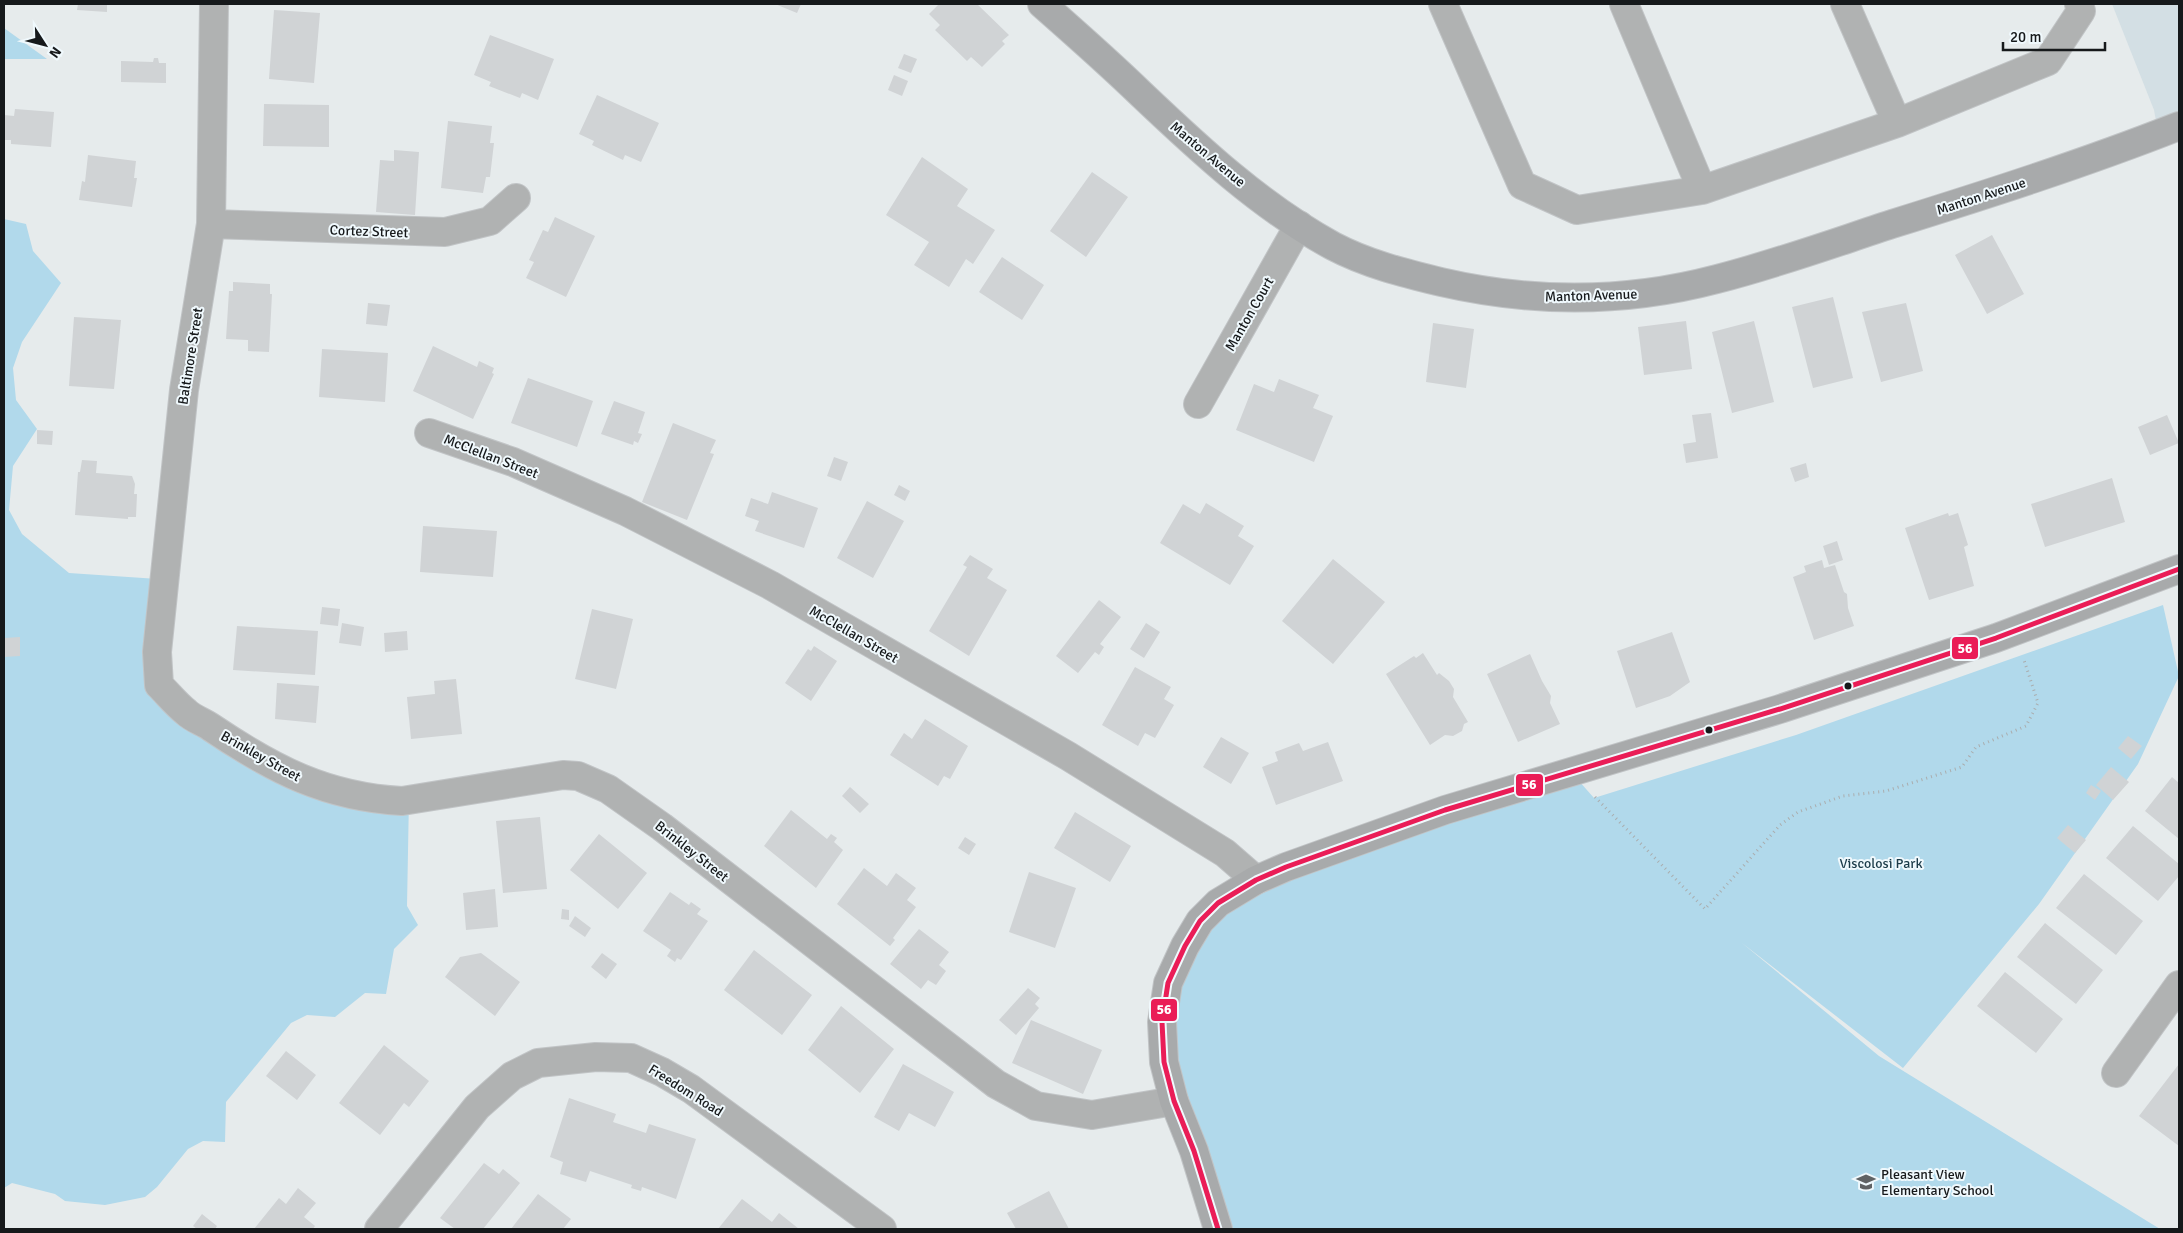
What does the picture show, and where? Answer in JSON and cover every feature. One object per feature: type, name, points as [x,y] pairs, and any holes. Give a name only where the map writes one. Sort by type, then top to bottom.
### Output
[{"type":"main road","name":"Manton Avenue","points":[[1042,4],[1173,125],[1225,170],[1299,224],[1334,246],[1379,266],[1478,290],[1548,298],[1596,298],[1652,292],[1716,280],[2039,178],[2179,126]]},
{"type":"main road","points":[[1218,1229],[1194,1151],[1174,1101],[1164,1062],[1162,1022],[1168,983],[1185,946],[1200,921],[1218,903],[1256,880],[1445,810],[1780,710],[2015,631],[2179,569]]},
{"type":"street","name":"Baltimore Street","points":[[174,701],[159,685],[157,652],[184,390],[211,224],[214,4]]},
{"type":"street","points":[[1443,4],[1522,185],[1577,210],[1702,190],[1897,123],[2048,61],[2081,10],[2079,4]]},
{"type":"street","points":[[1624,4],[1702,190]]},
{"type":"street","points":[[1845,4],[1897,123]]},
{"type":"street","name":"Cortez Street","points":[[211,224],[445,232],[490,221],[516,198]]},
{"type":"street","name":"Manton Court","points":[[1198,404],[1299,224]]},
{"type":"street","name":"McClellan Street","points":[[429,433],[513,462],[625,511],[770,584],[839,626],[1068,756],[1225,853],[1256,880]]},
{"type":"street","name":"Brinkley Street","points":[[174,701],[186,713],[283,772],[312,784],[361,797],[402,801],[563,775],[591,780],[636,808],[1004,1088],[1036,1106],[1092,1115],[1174,1101]]},
{"type":"street","points":[[2116,1073],[2177,991]]},
{"type":"street","name":"Freedom Road","points":[[379,1229],[477,1107],[512,1076],[538,1063],[596,1057],[630,1058],[684,1085],[823,1184],[882,1229]]},
{"type":"path","points":[[1591,793],[1705,909],[1780,825],[1798,812],[1843,796],[1886,791],[1962,767],[1976,747],[2026,726],[2038,703],[2015,631]]},
{"type":"shaded area","points":[[2112,4],[2179,4],[2179,116],[2156,121],[2154,110]]},
{"type":"green space","points":[[4,28],[47,59],[4,59]]},
{"type":"green space","points":[[4,219],[26,224],[33,251],[61,283],[22,342],[13,368],[16,400],[37,429],[13,466],[9,510],[22,534],[69,573],[158,579],[161,687],[278,770],[409,797],[407,906],[418,925],[394,949],[386,994],[365,993],[335,1017],[307,1015],[291,1023],[226,1102],[225,1142],[203,1141],[188,1149],[157,1187],[145,1197],[105,1205],[65,1201],[55,1194],[12,1183],[4,1188]]},
{"type":"green space","name":"Viscolosi Park","points":[[2163,605],[2179,676],[2138,764],[2039,904],[1903,1068],[1742,943],[1879,1056],[2160,1229],[1207,1229],[1162,994],[1172,968],[1247,882],[1571,772],[1594,798],[1796,735]]},
{"type":"building","points":[[78,4],[107,4],[107,12],[77,10]]},
{"type":"building","points":[[775,4],[801,4],[797,13]]},
{"type":"building","points":[[939,4],[977,4],[1009,35],[1002,41],[1005,44],[982,67],[971,57],[967,61],[935,30],[940,25],[929,14]]},
{"type":"building","points":[[274,10],[320,13],[314,83],[269,79]]},
{"type":"building","points":[[490,35],[554,59],[538,100],[522,93],[520,98],[489,86],[491,82],[474,75]]},
{"type":"building","points":[[904,54],[917,59],[911,73],[898,68]]},
{"type":"building","points":[[154,58],[158,58],[159,63],[166,63],[166,83],[121,82],[121,61],[153,62]]},
{"type":"building","points":[[894,75],[908,81],[902,96],[888,90]]},
{"type":"building","points":[[597,95],[659,123],[641,162],[625,155],[623,160],[592,145],[594,141],[579,134]]},
{"type":"building","points":[[264,104],[329,105],[329,147],[263,146]]},
{"type":"building","points":[[15,109],[54,112],[51,147],[11,144],[11,140],[4,140],[4,115],[14,116]]},
{"type":"building","points":[[448,121],[492,126],[490,143],[494,143],[490,177],[486,177],[483,193],[441,188]]},
{"type":"building","points":[[394,150],[419,152],[415,215],[376,212],[380,160],[394,161]]},
{"type":"building","points":[[88,155],[136,161],[134,178],[137,178],[132,207],[79,200],[82,181],[85,182]]},
{"type":"building","points":[[922,157],[968,189],[957,206],[995,230],[973,264],[966,259],[949,287],[914,265],[929,242],[886,215]]},
{"type":"building","points":[[1092,172],[1128,197],[1086,257],[1050,231]]},
{"type":"building","points":[[555,217],[595,236],[566,297],[526,278],[534,262],[529,260],[543,230],[548,232]]},
{"type":"building","points":[[1992,235],[2024,294],[1987,314],[1955,255]]},
{"type":"building","points":[[1002,257],[1044,285],[1022,320],[979,292]]},
{"type":"building","points":[[233,282],[270,284],[270,294],[272,294],[269,352],[248,351],[248,340],[226,339],[229,291],[233,291]]},
{"type":"building","points":[[1833,297],[1853,378],[1813,388],[1792,307]]},
{"type":"building","points":[[368,303],[390,305],[387,326],[366,324]]},
{"type":"building","points":[[1906,303],[1923,371],[1881,382],[1862,312]]},
{"type":"building","points":[[74,317],[121,320],[114,389],[69,386]]},
{"type":"building","points":[[1686,321],[1692,369],[1644,375],[1638,327]]},
{"type":"building","points":[[1754,321],[1774,402],[1732,413],[1712,332]]},
{"type":"building","points":[[1433,323],[1474,329],[1466,388],[1426,382]]},
{"type":"building","points":[[433,346],[477,367],[479,361],[494,368],[492,373],[494,374],[473,419],[413,391]]},
{"type":"building","points":[[322,349],[388,353],[385,402],[319,397]]},
{"type":"building","points":[[528,378],[593,401],[577,447],[511,423]]},
{"type":"building","points":[[1279,379],[1319,395],[1313,408],[1333,416],[1314,462],[1236,430],[1254,384],[1274,392]]},
{"type":"building","points":[[614,401],[645,412],[638,433],[642,434],[638,443],[634,441],[633,445],[601,434]]},
{"type":"building","points":[[1711,413],[1718,458],[1686,463],[1683,444],[1696,442],[1692,415]]},
{"type":"building","points":[[2167,415],[2179,443],[2150,455],[2138,427]]},
{"type":"building","points":[[673,423],[716,440],[710,453],[714,454],[687,520],[642,502]]},
{"type":"building","points":[[37,430],[53,431],[52,445],[37,444]]},
{"type":"building","points":[[834,457],[848,462],[841,481],[827,476]]},
{"type":"building","points":[[82,460],[97,461],[96,473],[132,476],[135,484],[134,494],[137,494],[136,517],[128,517],[128,519],[75,515],[78,472],[80,472]]},
{"type":"building","points":[[1806,463],[1809,477],[1795,482],[1790,468]]},
{"type":"building","points":[[2112,478],[2125,522],[2045,547],[2031,504]]},
{"type":"building","points":[[899,485],[910,491],[905,501],[894,495]]},
{"type":"building","points":[[772,492],[818,508],[804,548],[755,531],[759,521],[745,516],[751,498],[768,504]]},
{"type":"building","points":[[867,501],[904,521],[873,578],[837,558]]},
{"type":"building","points":[[1206,503],[1244,526],[1238,536],[1254,546],[1230,585],[1160,543],[1183,504],[1200,514]]},
{"type":"building","points":[[1948,513],[1949,516],[1958,513],[1968,545],[1964,547],[1974,586],[1929,600],[1905,528]]},
{"type":"building","points":[[423,526],[497,531],[493,577],[420,572]]},
{"type":"building","points":[[1837,541],[1843,560],[1829,565],[1823,546]]},
{"type":"building","points":[[970,555],[993,569],[987,578],[1007,590],[969,656],[929,631],[967,567],[963,565]]},
{"type":"building","points":[[1333,559],[1385,602],[1333,664],[1282,621]]},
{"type":"building","points":[[1822,560],[1824,568],[1835,565],[1844,592],[1847,594],[1848,608],[1854,626],[1814,640],[1793,577],[1806,572],[1804,566]]},
{"type":"building","points":[[1099,600],[1121,617],[1100,644],[1104,647],[1099,655],[1095,652],[1078,673],[1056,656]]},
{"type":"building","points":[[322,607],[340,609],[338,626],[320,624]]},
{"type":"building","points":[[592,609],[633,619],[616,689],[575,679]]},
{"type":"building","points":[[342,623],[364,627],[361,646],[339,643]]},
{"type":"building","points":[[1146,623],[1160,632],[1144,658],[1130,649]]},
{"type":"building","points":[[237,626],[318,631],[315,675],[233,670]]},
{"type":"building","points":[[407,631],[408,650],[385,652],[384,633]]},
{"type":"building","points":[[1672,632],[1690,682],[1670,696],[1636,708],[1617,651]]},
{"type":"building","points":[[20,637],[20,656],[4,657],[4,638]]},
{"type":"building","points":[[814,646],[837,661],[811,701],[785,683],[808,649],[811,651]]},
{"type":"building","points":[[1423,653],[1437,675],[1439,673],[1449,681],[1454,689],[1453,697],[1468,722],[1464,724],[1462,731],[1453,736],[1445,735],[1430,745],[1386,674],[1414,656],[1416,658]]},
{"type":"building","points":[[1530,654],[1551,696],[1550,703],[1560,724],[1518,742],[1487,674]]},
{"type":"building","points":[[1135,667],[1171,687],[1164,699],[1174,705],[1155,738],[1145,733],[1138,746],[1102,725]]},
{"type":"building","points":[[456,679],[462,734],[411,739],[407,697],[435,694],[434,681]]},
{"type":"building","points":[[277,683],[319,686],[316,723],[275,719]]},
{"type":"building","points":[[925,719],[968,746],[950,779],[944,776],[938,786],[890,755],[904,733],[912,739]]},
{"type":"building","points":[[2128,736],[2142,746],[2131,759],[2118,748]]},
{"type":"building","points":[[1221,737],[1249,753],[1231,784],[1203,767]]},
{"type":"building","points":[[1328,742],[1343,781],[1276,805],[1262,767],[1278,761],[1275,752],[1299,743],[1303,751]]},
{"type":"building","points":[[2111,767],[2129,782],[2113,800],[2096,785]]},
{"type":"building","points":[[2172,777],[2179,783],[2179,839],[2145,811]]},
{"type":"building","points":[[2091,785],[2101,791],[2095,800],[2086,793]]},
{"type":"building","points":[[850,787],[869,804],[860,813],[842,796]]},
{"type":"building","points":[[791,810],[827,839],[831,834],[837,838],[834,842],[843,850],[816,888],[764,846]]},
{"type":"building","points":[[1075,812],[1131,846],[1110,882],[1054,848]]},
{"type":"building","points":[[540,817],[547,889],[503,893],[496,821]]},
{"type":"building","points":[[2068,825],[2086,840],[2075,853],[2057,838]]},
{"type":"building","points":[[2133,826],[2179,864],[2179,876],[2158,901],[2106,858]]},
{"type":"building","points":[[599,834],[647,873],[618,909],[570,870]]},
{"type":"building","points":[[965,837],[976,844],[969,855],[958,848]]},
{"type":"building","points":[[864,868],[887,886],[896,873],[916,888],[907,900],[916,907],[893,938],[895,940],[890,946],[837,904]]},
{"type":"building","points":[[1029,872],[1076,888],[1055,948],[1009,932]]},
{"type":"building","points":[[2084,874],[2143,921],[2116,955],[2056,908]]},
{"type":"building","points":[[495,889],[498,927],[466,930],[463,893]]},
{"type":"building","points":[[670,892],[689,905],[691,902],[701,909],[697,914],[708,921],[681,960],[677,958],[675,962],[667,956],[671,950],[643,931]]},
{"type":"building","points":[[562,909],[569,910],[569,920],[561,919]]},
{"type":"building","points":[[575,916],[591,928],[585,937],[569,926]]},
{"type":"building","points":[[2045,923],[2103,970],[2076,1004],[2017,957]]},
{"type":"building","points":[[919,929],[949,952],[939,965],[946,971],[936,985],[928,980],[921,989],[890,964]]},
{"type":"building","points":[[754,950],[812,995],[782,1035],[724,990]]},
{"type":"building","points":[[481,953],[520,982],[495,1016],[445,977],[460,957]]},
{"type":"building","points":[[602,953],[617,964],[606,979],[591,967]]},
{"type":"building","points":[[2005,972],[2063,1019],[2036,1053],[1977,1006]]},
{"type":"building","points":[[1028,988],[1040,998],[1035,1004],[1039,1008],[1016,1035],[999,1020]]},
{"type":"building","points":[[841,1006],[894,1049],[860,1093],[808,1050]]},
{"type":"building","points":[[1031,1020],[1102,1050],[1083,1094],[1012,1063]]},
{"type":"building","points":[[384,1045],[429,1081],[409,1107],[404,1103],[380,1135],[339,1103]]},
{"type":"building","points":[[286,1051],[316,1075],[297,1100],[266,1076]]},
{"type":"building","points":[[903,1064],[954,1092],[935,1127],[909,1113],[899,1131],[874,1117]]},
{"type":"building","points":[[2179,1064],[2179,1146],[2139,1116]]},
{"type":"building","points":[[569,1098],[616,1114],[613,1122],[646,1133],[649,1124],[696,1139],[676,1199],[642,1187],[641,1191],[631,1188],[632,1185],[590,1171],[586,1182],[560,1174],[563,1162],[550,1157]]},
{"type":"building","points":[[484,1163],[499,1174],[503,1169],[520,1183],[483,1229],[455,1229],[440,1218]]},
{"type":"building","points":[[298,1188],[316,1203],[304,1217],[315,1226],[313,1229],[254,1229],[279,1198],[286,1204]]},
{"type":"building","points":[[1049,1191],[1069,1229],[1016,1229],[1007,1213]]},
{"type":"building","points":[[538,1194],[571,1219],[563,1229],[511,1229]]},
{"type":"building","points":[[742,1199],[772,1222],[779,1213],[799,1229],[718,1229]]},
{"type":"building","points":[[202,1214],[217,1226],[215,1229],[197,1229],[193,1226]]},
{"type":"transit line","name":"56","points":[[1218,1229],[1194,1151],[1174,1101],[1164,1062],[1162,1022],[1168,983],[1185,946],[1200,921],[1218,903],[1256,880],[1286,867],[1445,810],[1780,709],[1996,638],[2179,569]]},
{"type":"place","name":"Pleasant View Elementary School","points":[[1866,1182]]}]
